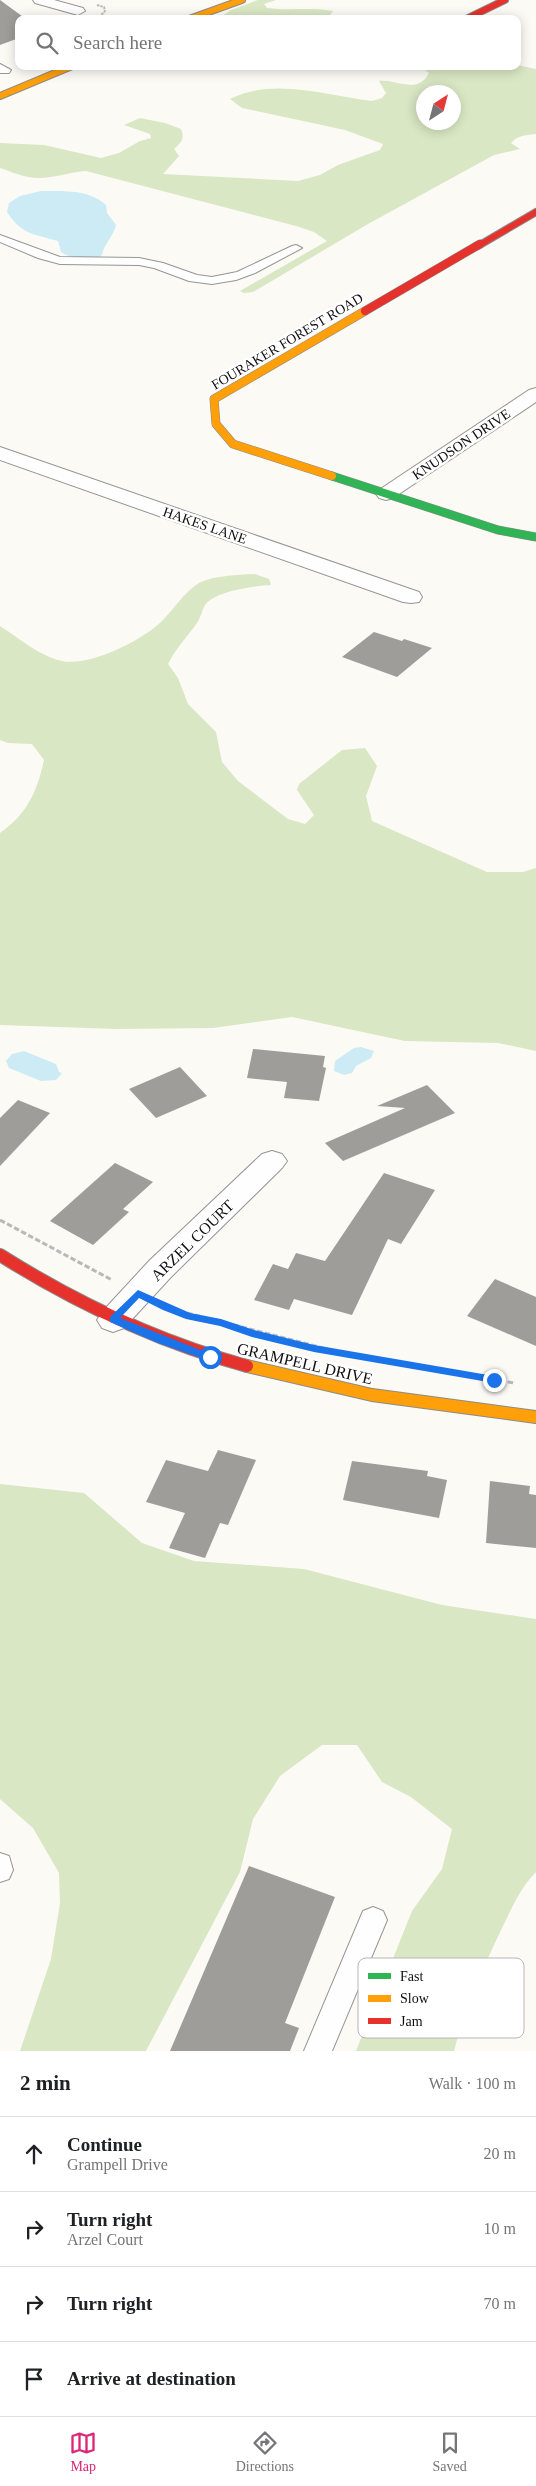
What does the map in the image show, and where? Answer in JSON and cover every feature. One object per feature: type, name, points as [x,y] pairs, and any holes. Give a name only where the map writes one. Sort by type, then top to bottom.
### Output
[{"type":"street","points":[[40,0],[78,11]]},
{"type":"street","points":[[474,15],[505,0]]},
{"type":"street","points":[[199,15],[235,1]]},
{"type":"street","points":[[0,96],[62,70]]},
{"type":"street","name":"FOURAKER FOREST ROAD","points":[[536,212],[214,399],[216,424],[233,444],[498,530],[536,537]]},
{"type":"street","name":"KNUDSON DRIVE","points":[[386,494],[536,394]]},
{"type":"street","name":"HAKES LANE","points":[[0,453],[411,597]]},
{"type":"street","name":"ARZEL COURT","points":[[113,1320],[272,1161]]},
{"type":"street","name":"GRAMPELL DRIVE","points":[[0,1255],[40,1281],[113,1320],[161,1340],[210,1357],[372,1395],[536,1417]]},
{"type":"lane","points":[[0,238],[49,258],[67,262],[150,263],[202,281],[221,280],[242,275],[296,248]]},
{"type":"lane","points":[[0,1865],[0,1870]]},
{"type":"lane","points":[[318,2051],[373,1920]]},
{"type":"path","points":[[0,1220],[166,1308],[189,1316],[221,1322],[252,1334],[314,1349],[519,1384]]},
{"type":"green space","points":[[258,0],[276,0],[264,4],[267,8],[333,11],[330,15],[224,15],[231,10]]},
{"type":"green space","points":[[521,66],[536,69],[536,134],[516,138],[511,143],[520,149],[494,155],[368,224],[253,292],[244,293],[240,291],[327,241],[314,232],[296,226],[86,171],[34,178],[0,168],[0,143],[44,145],[101,158],[119,153],[140,141],[151,138],[150,134],[124,125],[140,118],[165,123],[181,129],[182,140],[174,149],[179,156],[163,174],[298,181],[320,175],[338,165],[380,150],[383,144],[345,130],[242,108],[230,99],[264,89],[282,89],[319,92],[372,101],[382,98],[386,93],[379,81],[413,85],[424,80],[429,73],[425,70],[521,70]]},
{"type":"green space","points":[[255,574],[269,579],[271,585],[235,590],[210,600],[205,605],[197,623],[168,664],[178,678],[188,704],[216,732],[222,762],[238,781],[288,819],[305,824],[314,815],[297,790],[299,784],[342,750],[365,748],[377,766],[366,796],[372,821],[487,872],[523,872],[536,868],[536,1051],[498,1043],[405,1041],[292,1017],[213,1028],[116,1029],[0,1025],[0,833],[17,818],[30,801],[44,760],[32,744],[8,743],[0,740],[0,626],[37,651],[54,659],[74,662],[87,660],[129,644],[142,636],[162,621],[184,595],[199,583],[219,577]]},
{"type":"green space","points":[[0,1484],[84,1493],[142,1543],[194,1561],[304,1569],[442,1605],[536,1619],[536,1872],[525,1885],[517,1899],[488,1958],[393,1958],[412,1911],[442,1869],[452,1829],[411,1797],[382,1782],[357,1745],[322,1745],[280,1776],[253,1819],[240,1872],[146,2051],[20,2051],[51,1959],[60,1903],[59,1873],[33,1828],[0,1799]]},
{"type":"green space","points":[[361,2038],[457,2038],[454,2051],[356,2051]]},
{"type":"water","points":[[41,191],[75,192],[92,196],[106,205],[107,213],[116,225],[102,255],[92,259],[70,257],[61,252],[58,241],[35,235],[17,225],[7,212],[9,203],[20,196]]},
{"type":"water","points":[[361,1047],[374,1051],[371,1058],[356,1066],[352,1073],[344,1075],[334,1071],[335,1061],[354,1048]]},
{"type":"water","points":[[24,1051],[56,1064],[59,1072],[62,1073],[56,1080],[41,1081],[9,1068],[6,1061],[12,1054]]},
{"type":"building","points":[[0,0],[21,15],[15,15],[15,39],[0,45]]},
{"type":"building","points":[[374,632],[432,648],[397,677],[342,657]]},
{"type":"building","points":[[253,1049],[325,1056],[323,1067],[326,1068],[319,1101],[284,1098],[287,1082],[247,1078]]},
{"type":"building","points":[[180,1067],[207,1096],[156,1118],[129,1089]]},
{"type":"building","points":[[427,1085],[455,1113],[343,1161],[325,1143],[405,1108],[377,1106]]},
{"type":"building","points":[[18,1100],[50,1113],[0,1166],[0,1118]]},
{"type":"building","points":[[115,1163],[153,1182],[123,1209],[129,1212],[93,1245],[50,1221]]},
{"type":"building","points":[[384,1173],[435,1190],[401,1244],[388,1239],[352,1315],[294,1299],[289,1310],[254,1300],[273,1264],[288,1269],[296,1253],[325,1261]]},
{"type":"building","points":[[495,1279],[536,1297],[536,1346],[467,1316]]},
{"type":"building","points":[[218,1450],[256,1460],[228,1525],[220,1523],[205,1558],[169,1548],[185,1513],[146,1502],[166,1460],[208,1471]]},
{"type":"building","points":[[352,1461],[428,1471],[427,1476],[447,1480],[439,1518],[343,1500]]},
{"type":"building","points":[[490,1481],[530,1486],[529,1494],[536,1495],[536,1548],[486,1543]]},
{"type":"building","points":[[249,1866],[335,1897],[285,2023],[299,2028],[290,2051],[170,2051]]},
{"type":"traffic: fast","points":[[332,476],[498,530],[536,537]]},
{"type":"traffic: slow","points":[[200,15],[242,0]]},
{"type":"traffic: slow","points":[[0,96],[62,70]]},
{"type":"traffic: slow","points":[[332,476],[233,444],[216,424],[214,399],[365,311]]},
{"type":"traffic: slow","points":[[247,1366],[372,1395],[536,1417]]},
{"type":"traffic: jam","points":[[474,15],[505,0]]},
{"type":"traffic: jam","points":[[365,311],[536,212]]},
{"type":"traffic: jam","points":[[0,1255],[89,1307],[150,1335],[182,1347],[247,1366]]},
{"type":"route","points":[[210,1357],[161,1340],[113,1320],[138,1293],[166,1308],[189,1316],[221,1322],[252,1334],[314,1349],[417,1365],[494,1380]]}]
